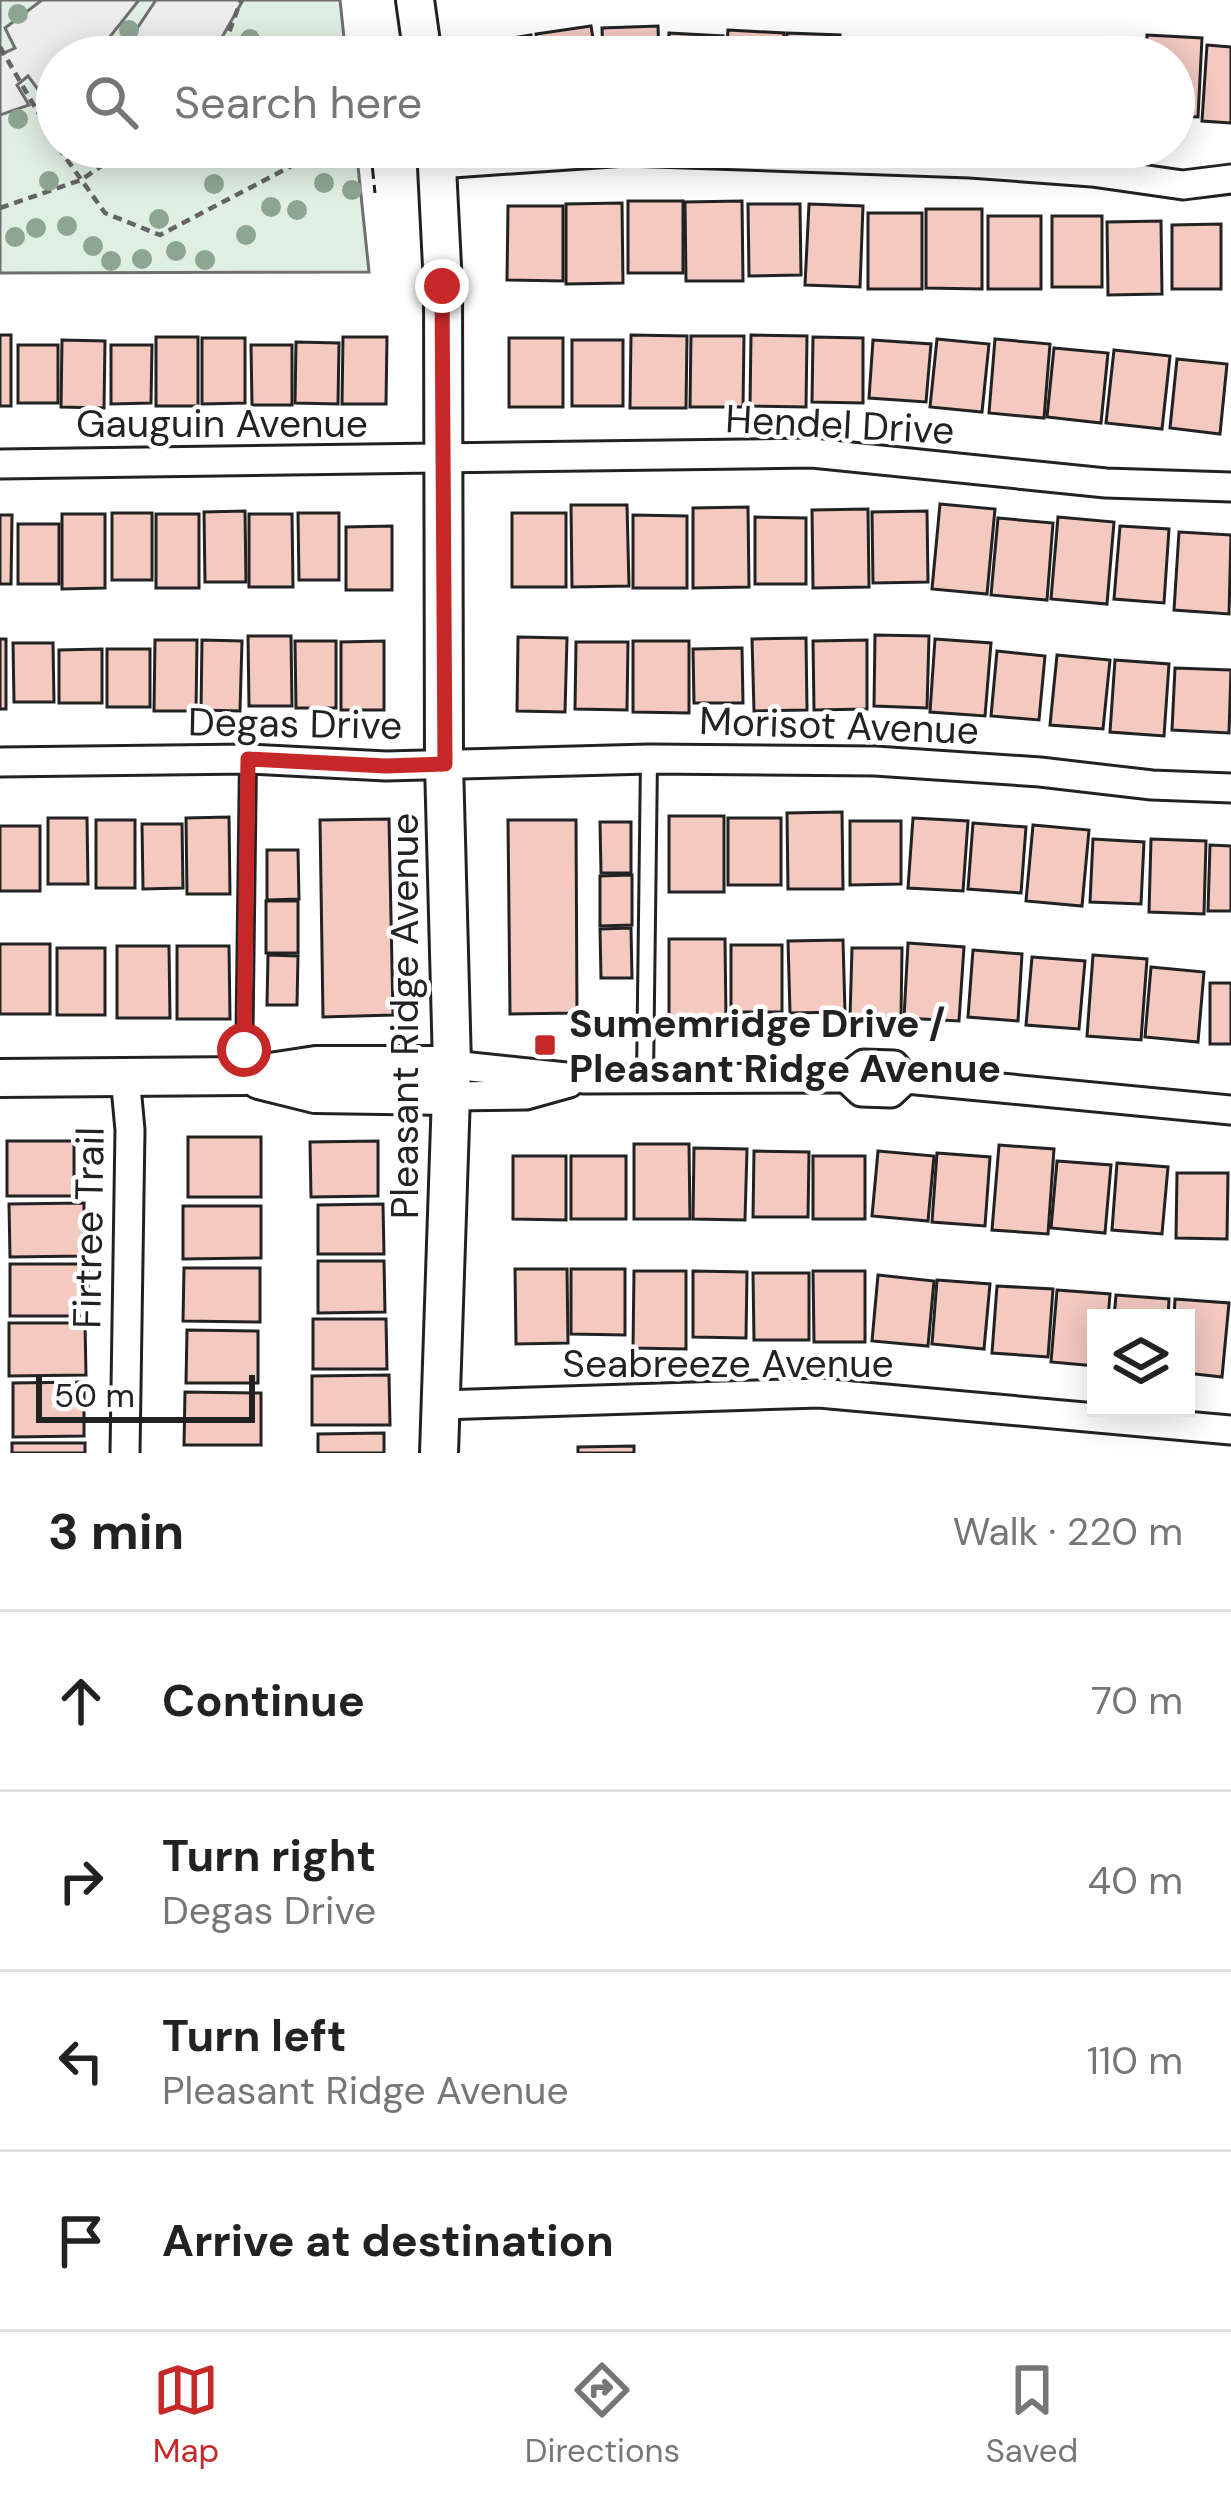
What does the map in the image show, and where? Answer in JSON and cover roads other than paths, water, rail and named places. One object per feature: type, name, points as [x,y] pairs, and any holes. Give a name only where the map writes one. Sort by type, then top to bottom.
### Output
[{"type":"street","points":[[416,0],[420,36]]},
{"type":"street","name":"Pleasant Ridge Avenue","points":[[437,168],[451,1080],[439,1453]]},
{"type":"street","points":[[1038,168],[1183,185],[1231,179]]},
{"type":"street","name":"Hendel Drive","points":[[445,461],[812,453],[1106,483],[1231,487]]},
{"type":"street","name":"Gauguin Avenue","points":[[0,464],[445,461]]},
{"type":"street","name":"Degas Drive","points":[[0,762],[248,759],[445,764]]},
{"type":"street","name":"Morisot Avenue","points":[[445,764],[875,761],[1231,788]]},
{"type":"street","points":[[0,1078],[244,1076],[315,1094],[451,1080],[526,1095],[585,1078],[846,1078],[864,1064],[894,1065],[906,1079],[1231,1110]]},
{"type":"street","name":"Firtree Trail","points":[[125,1076],[130,1130],[125,1453]]},
{"type":"street","name":"Seabreeze Avenue","points":[[441,1406],[820,1394],[1231,1430]]},
{"type":"lane","points":[[244,1076],[248,759]]},
{"type":"lane","points":[[645,1078],[649,759]]},
{"type":"place","name":"Sumemridge Drive / Pleasant Ridge Avenue","points":[[545,1045]]}]
